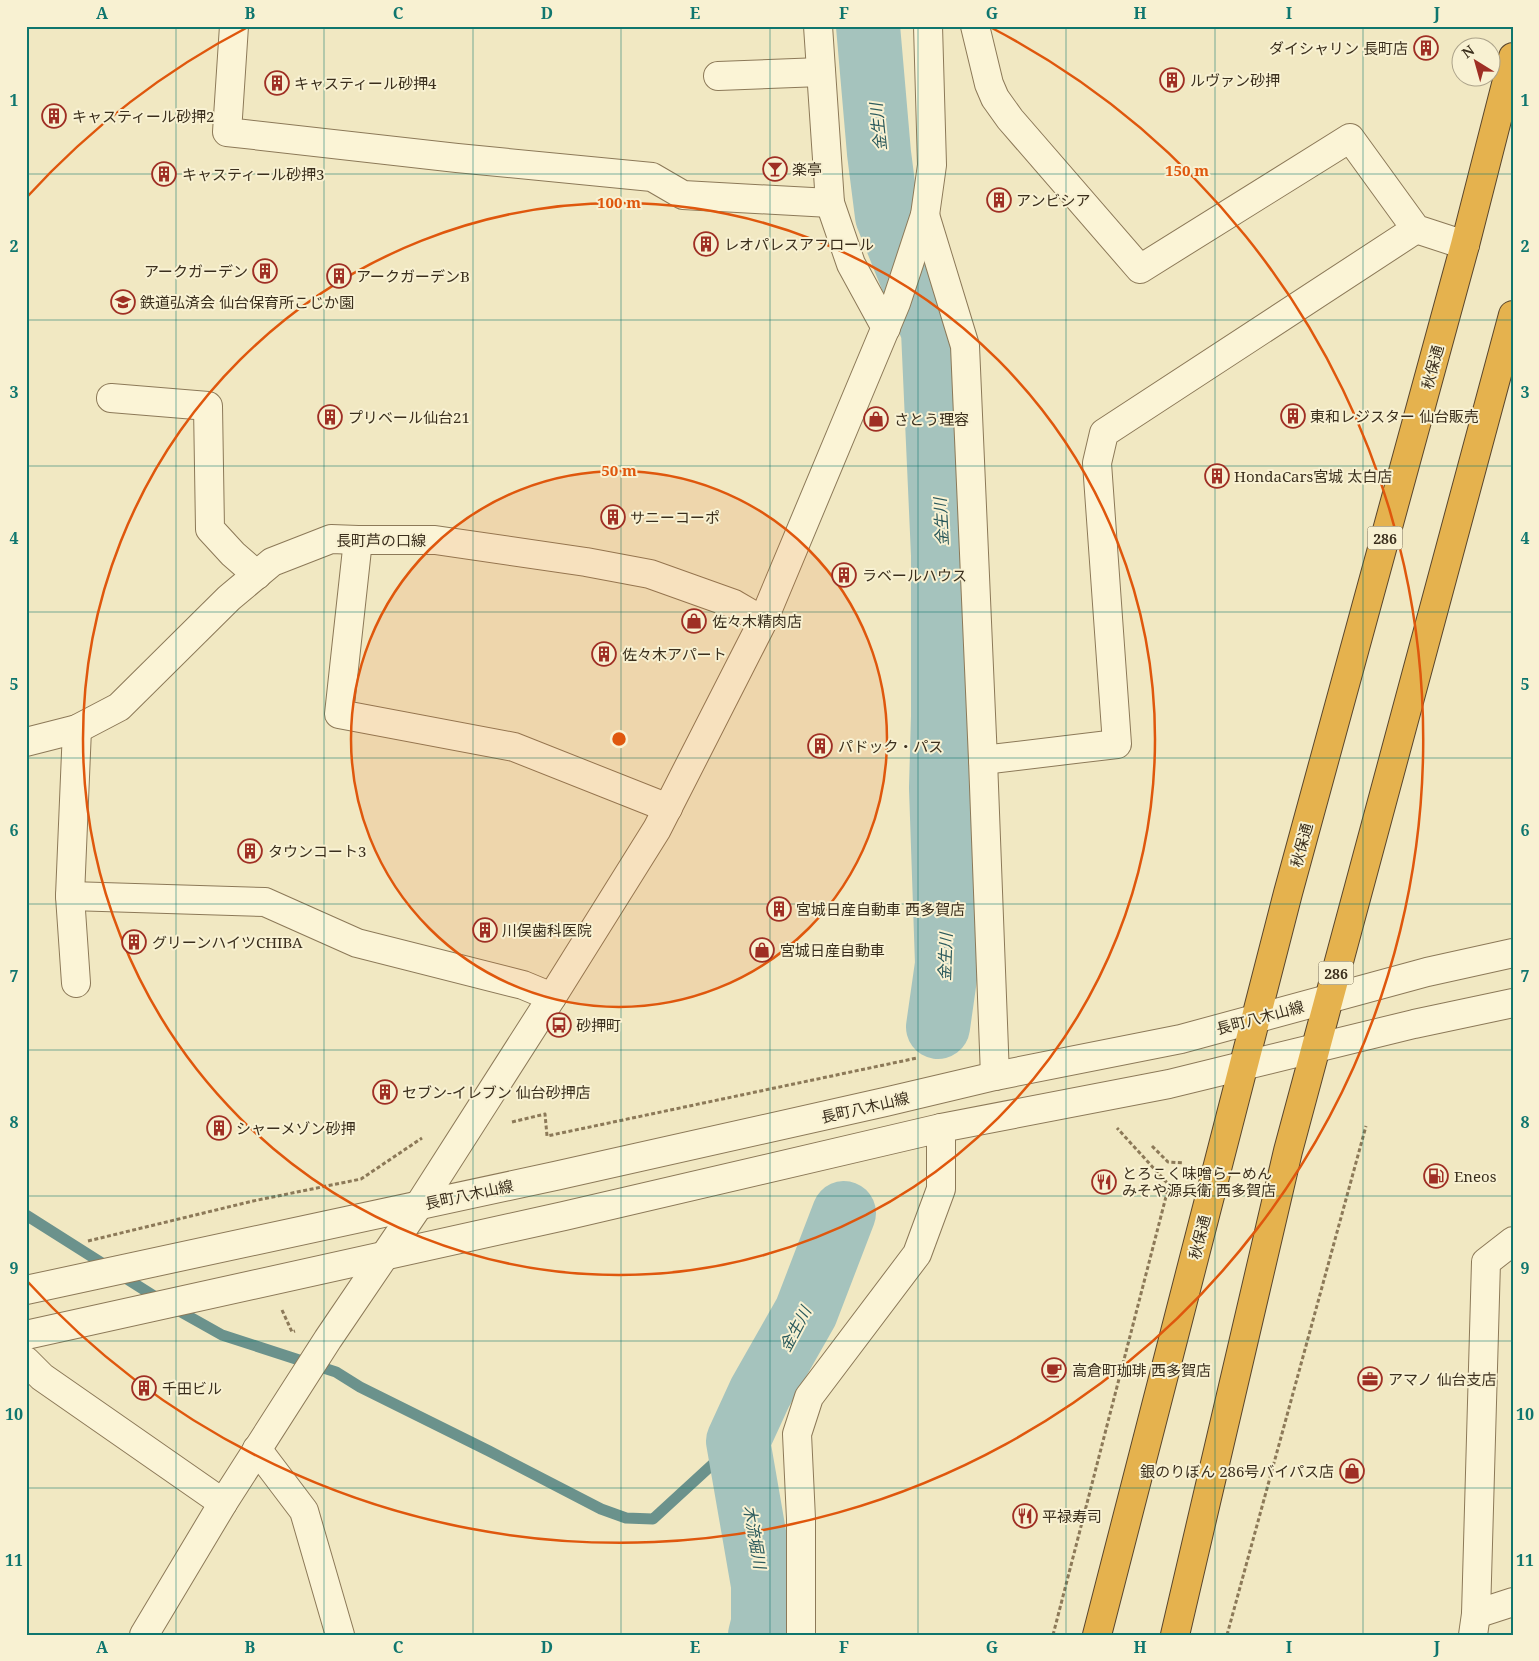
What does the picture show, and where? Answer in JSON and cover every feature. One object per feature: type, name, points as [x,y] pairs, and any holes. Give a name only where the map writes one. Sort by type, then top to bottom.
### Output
[{"type":"highway","name":"秋保通","points":[[1097,1635],[1290,884],[1465,245],[1513,57]]},
{"type":"highway","name":"286","points":[[1175,1635],[1288,1151],[1513,315]]},
{"type":"street","points":[[234,26],[227,132],[457,158],[652,177],[683,195],[830,203]]},
{"type":"street","points":[[818,26],[830,203],[850,264],[886,328]]},
{"type":"street","points":[[144,1635],[223,1503],[328,1338],[419,1205],[552,998],[657,829],[764,621],[896,303],[925,215],[932,165],[928,26]]},
{"type":"street","points":[[975,26],[989,84],[995,98],[1010,119],[1140,269],[1350,138],[1416,229],[1465,245]]},
{"type":"street","points":[[718,76],[821,72]]},
{"type":"street","points":[[925,215],[965,346],[995,1076]]},
{"type":"street","points":[[983,760],[1117,744],[1097,463],[1104,433],[1416,229]]},
{"type":"street","points":[[111,398],[208,406],[210,529],[256,575]]},
{"type":"street","name":"長町芦の口線","points":[[26,742],[77,729],[119,706],[229,598],[272,562],[331,539],[435,540],[641,572],[734,604],[764,621]]},
{"type":"street","points":[[358,540],[338,714],[514,747],[668,808]]},
{"type":"street","points":[[76,983],[70,896],[77,729]]},
{"type":"street","points":[[70,896],[265,902],[357,943],[523,985],[552,998]]},
{"type":"street","name":"長町八木山線","points":[[26,1290],[856,1109],[995,1076],[1181,1039],[1427,972],[1513,953]]},
{"type":"street","points":[[26,1335],[564,1216],[941,1128],[1169,1084],[1414,1024],[1513,1003]]},
{"type":"street","points":[[801,1635],[801,1519],[797,1434],[808,1397],[917,1254],[941,1189],[941,1128]]},
{"type":"street","points":[[1475,1624],[1486,1262],[1513,1241]]},
{"type":"street","points":[[32,1373],[223,1503]]},
{"type":"street","points":[[258,1449],[304,1511],[340,1635]]},
{"type":"street","points":[[1475,1624],[1513,1602]]},
{"type":"path","points":[[84,1242],[156,1224],[361,1180],[420,1138],[466,1132],[545,1114],[547,1136],[926,1056]]},
{"type":"path","points":[[1228,1635],[1366,1126]]},
{"type":"path","points":[[1152,1146],[1168,1162],[1184,1163]]},
{"type":"path","points":[[1053,1635],[1169,1185],[1143,1156]]},
{"type":"waterway","name":"金生川","points":[[868,26],[879,153],[887,216],[933,331],[943,555],[941,788],[947,964],[938,1027]]},
{"type":"waterway","name":"金生川","points":[[760,1635],[763,1623],[763,1585],[738,1441],[760,1393],[806,1312],[844,1213]]},
{"type":"waterway","points":[[26,1215],[165,1303],[222,1335],[336,1372],[360,1387],[601,1509],[626,1518],[653,1519],[738,1441]]},
{"type":"place","name":"ダイシャリン 長町店","points":[[1426,48]]},
{"type":"place","name":"ルヴァン砂押","points":[[1172,80]]},
{"type":"place","name":"キャスティール砂押4","points":[[277,83]]},
{"type":"place","name":"キャスティール砂押2","points":[[54,116]]},
{"type":"place","name":"楽亭","points":[[775,169]]},
{"type":"place","name":"キャスティール砂押3","points":[[164,174]]},
{"type":"place","name":"アンビシア","points":[[999,200]]},
{"type":"place","name":"レオパレスアフロール","points":[[706,244]]},
{"type":"place","name":"アークガーデン","points":[[265,271]]},
{"type":"place","name":"アークガーデンB","points":[[339,276]]},
{"type":"place","name":"鉄道弘済会 仙台保育所こじか園","points":[[123,302]]},
{"type":"place","name":"東和レジスター 仙台販売","points":[[1293,416]]},
{"type":"place","name":"プリベール仙台21","points":[[330,417]]},
{"type":"place","name":"さとう理容","points":[[876,419]]},
{"type":"place","name":"HondaCars宮城 太白店","points":[[1217,476]]},
{"type":"place","name":"サニーコーポ","points":[[613,517]]},
{"type":"place","name":"ラベールハウス","points":[[844,575]]},
{"type":"place","name":"佐々木精肉店","points":[[694,621]]},
{"type":"place","name":"佐々木アパート","points":[[604,654]]},
{"type":"place","name":"パドック・パス","points":[[820,746]]},
{"type":"place","name":"タウンコート3","points":[[250,851]]},
{"type":"place","name":"宮城日産自動車 西多賀店","points":[[779,909]]},
{"type":"place","name":"川俣歯科医院","points":[[485,930]]},
{"type":"place","name":"グリーンハイツCHIBA","points":[[134,942]]},
{"type":"place","name":"宮城日産自動車","points":[[762,950]]},
{"type":"place","name":"砂押町","points":[[559,1025]]},
{"type":"place","name":"セブン-イレブン 仙台砂押店","points":[[385,1092]]},
{"type":"place","name":"シャーメゾン砂押","points":[[219,1128]]},
{"type":"place","name":"Eneos","points":[[1436,1176]]},
{"type":"place","name":"とろこく味噌らーめん みそや源兵衛 西多賀店","points":[[1104,1182]]},
{"type":"place","name":"高倉町珈琲 西多賀店","points":[[1054,1370]]},
{"type":"place","name":"アマノ 仙台支店","points":[[1370,1379]]},
{"type":"place","name":"千田ビル","points":[[144,1388]]},
{"type":"place","name":"銀のりぼん 286号バイパス店","points":[[1352,1471]]},
{"type":"place","name":"平禄寿司","points":[[1025,1516]]},
{"type":"water label","name":"木流堀川","points":[[755,1537]]}]
